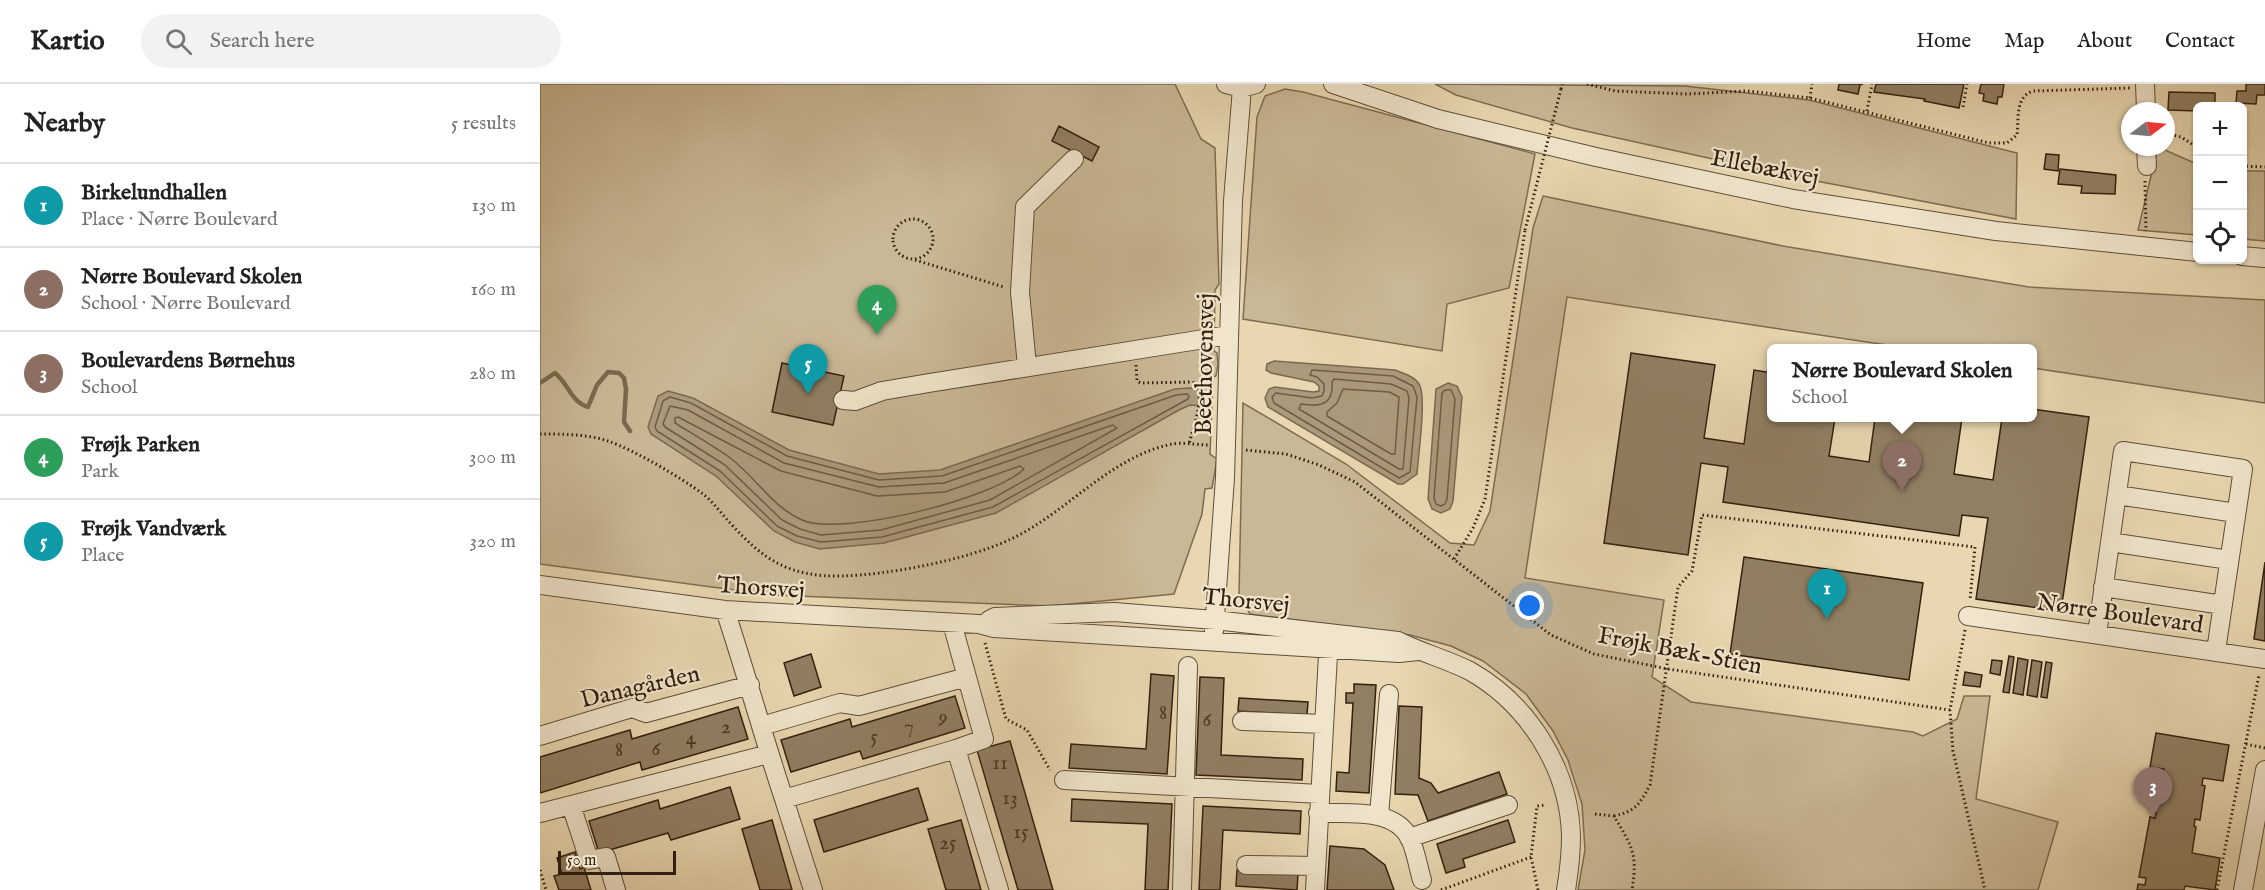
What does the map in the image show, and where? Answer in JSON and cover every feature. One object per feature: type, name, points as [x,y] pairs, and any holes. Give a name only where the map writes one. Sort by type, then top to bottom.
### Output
[{"type":"street","name":"Ellebækvej","points":[[1333,84],[1438,119],[1596,157],[1793,199],[1995,231],[2193,252]]},
{"type":"street","name":"Beethovensvej","points":[[1214,642],[1225,478],[1233,201],[1242,85]]},
{"type":"street","points":[[2145,86],[2146,102]]},
{"type":"street","points":[[2146,156],[2147,166]]},
{"type":"street","points":[[1027,366],[1020,292],[1025,207],[1074,159]]},
{"type":"street","points":[[2247,256],[2265,258]]},
{"type":"street","points":[[843,400],[855,401],[882,391],[1229,334]]},
{"type":"street","points":[[2097,634],[2123,451],[2243,469],[2216,651]]},
{"type":"street","points":[[2117,495],[2236,513]]},
{"type":"street","points":[[2110,542],[2229,560]]},
{"type":"street","name":"Thorsvej","points":[[540,585],[725,610],[979,624],[994,628],[1214,642],[1329,641]]},
{"type":"street","points":[[2103,587],[2223,605]]},
{"type":"street","points":[[725,610],[813,890]]},
{"type":"street","name":"Thorsvej","points":[[979,624],[995,617],[1114,612],[1215,620],[1329,641]]},
{"type":"street","name":"Nørre Boulevard","points":[[1968,616],[2216,651],[2262,666]]},
{"type":"street","points":[[784,799],[984,739],[952,623]]},
{"type":"street","points":[[1315,890],[1329,641],[1399,653],[1418,651],[1440,656],[1471,672],[1499,691],[1523,714],[1542,740],[1557,770],[1567,802],[1571,835],[1566,890]]},
{"type":"street","points":[[1182,890],[1188,666]]},
{"type":"street","points":[[762,726],[840,703],[858,706],[967,677]]},
{"type":"street","name":"Danagården","points":[[540,736],[632,708],[646,713],[750,685]]},
{"type":"street","points":[[1379,816],[1389,694]]},
{"type":"street","points":[[1242,721],[1324,724]]},
{"type":"street","points":[[956,749],[999,890]]},
{"type":"street","points":[[540,813],[769,754]]},
{"type":"street","points":[[2243,890],[2265,770]]},
{"type":"street","points":[[1065,780],[1319,794]]},
{"type":"street","points":[[571,805],[589,860],[606,857],[616,890]]},
{"type":"street","points":[[1409,838],[1508,805]]},
{"type":"street","points":[[1318,813],[1379,816],[1398,823],[1409,838],[1422,880]]},
{"type":"street","points":[[1245,865],[1316,866]]},
{"type":"path","points":[[1587,84],[1615,91],[1688,94],[1748,91],[1810,98],[1989,143],[2007,143],[2017,135],[2021,99],[2025,94],[2033,91],[2145,86]]},
{"type":"path","points":[[1810,98],[1812,84]]},
{"type":"path","points":[[1867,111],[1872,84]]},
{"type":"path","points":[[1963,107],[1967,84]]},
{"type":"path","points":[[1453,559],[1473,528],[1485,499],[1525,230],[1561,86]]},
{"type":"path","points":[[2175,135],[2193,145]]},
{"type":"path","points":[[2146,248],[2145,176],[2147,166]]},
{"type":"path","points":[[2247,166],[2265,167]]},
{"type":"path","points":[[913,259],[919,258],[929,250],[933,238],[928,226],[910,219],[900,224],[893,240],[897,251],[907,258],[1020,292]]},
{"type":"path","points":[[1140,349],[1136,368],[1137,381],[1197,384],[1199,388],[1198,407],[1189,444]]},
{"type":"path","points":[[540,434],[560,434],[606,441],[636,453],[704,495],[753,548],[777,564],[804,573],[840,576],[896,571],[1009,541],[1041,522],[1133,457],[1174,444],[1209,445]]},
{"type":"path","name":"Frøjk Bæk-Stien","points":[[1246,450],[1286,454],[1319,465],[1355,482],[1551,634],[1594,654],[1668,669],[1950,710]]},
{"type":"path","points":[[1596,814],[1614,816],[1631,812],[1641,801],[1650,785],[1678,587],[1692,571],[1702,515],[1975,547],[1968,616],[1950,710],[1953,751],[1985,890]]},
{"type":"path","points":[[979,624],[1006,719],[1027,730],[1054,776],[1065,780]]},
{"type":"path","points":[[2217,890],[2262,666]]},
{"type":"path","points":[[2246,744],[2265,748]]},
{"type":"path","points":[[1538,890],[1531,857],[1537,806],[1546,805]]},
{"type":"path","points":[[1614,816],[1633,849],[1635,868],[1632,890]]},
{"type":"path","points":[[1441,890],[1531,857]]},
{"type":"path","points":[[540,870],[546,890]]},
{"type":"shaded area","points":[[540,84],[1175,84],[1201,139],[1215,148],[1219,284],[1215,290],[1214,351],[1217,353],[1218,364],[1216,376],[1213,377],[1210,454],[1217,459],[1212,488],[1205,489],[1202,514],[1174,594],[1050,606],[772,595],[540,564]]},
{"type":"shaded area","points":[[1435,84],[1685,86],[1809,100],[2017,153],[2016,219],[1790,176],[1572,128],[1456,95]]},
{"type":"shaded area","points":[[1285,89],[1535,154],[1509,288],[1447,304],[1442,351],[1243,319],[1257,117],[1265,96]]},
{"type":"shaded area","points":[[2175,154],[2193,162],[2193,235],[2138,230],[2156,156]]},
{"type":"shaded area","points":[[2247,171],[2265,171],[2265,241],[2247,239]]},
{"type":"shaded area","points":[[1543,196],[1783,246],[2029,287],[2265,300],[2265,403],[2037,369],[2037,344],[1880,344],[1567,297],[1525,578],[1664,600],[1652,677],[1691,702],[1913,732],[1923,736],[1957,719],[1964,696],[1990,696],[1976,799],[2058,822],[2038,890],[1578,890],[1585,850],[1582,804],[1568,760],[1553,731],[1526,694],[1483,661],[1451,646],[1410,635],[1250,614],[1239,595],[1243,403],[1346,464],[1450,543],[1474,545],[1490,511],[1533,228]]},
{"type":"water","points":[[1274,361],[1395,370],[1415,379],[1419,384],[1422,401],[1417,474],[1403,484],[1398,484],[1268,407],[1265,398],[1269,389],[1275,387],[1319,391],[1319,386],[1314,382],[1266,370],[1267,364]]},
{"type":"water","points":[[1448,383],[1457,386],[1462,397],[1453,501],[1450,509],[1441,513],[1432,509],[1428,499],[1436,389]]},
{"type":"water","points":[[1175,389],[1204,389],[1203,406],[1190,405],[1179,410],[996,513],[884,543],[820,549],[795,542],[774,531],[716,476],[651,434],[648,427],[658,396],[668,391],[693,398],[789,450],[879,474],[940,470]]},
{"type":"building","points":[[1839,84],[1863,84],[1860,85],[1858,94],[1838,90]]},
{"type":"building","points":[[1876,84],[1964,84],[1959,108],[1924,101],[1925,99],[1874,92]]},
{"type":"building","points":[[1981,84],[2004,84],[2002,97],[1998,97],[1997,104],[1983,101],[1984,94],[1979,93]]},
{"type":"building","points":[[2246,84],[2265,84],[2265,95],[2257,95],[2256,104],[2236,102],[2237,91],[2246,91]]},
{"type":"building","points":[[2169,92],[2215,93],[2215,102],[2193,102],[2193,111],[2175,110],[2175,102],[2168,102]]},
{"type":"building","points":[[1059,126],[1099,147],[1092,161],[1052,141]]},
{"type":"building","points":[[2046,154],[2059,155],[2058,171],[2044,169]]},
{"type":"building","points":[[2060,169],[2116,175],[2115,194],[2081,193],[2082,186],[2058,184]]},
{"type":"building","points":[[1631,353],[1715,365],[1704,438],[1744,444],[1754,370],[1767,372],[1767,422],[1834,422],[1829,456],[1869,462],[1874,422],[1961,422],[1954,474],[1993,480],[2001,422],[2037,422],[2037,410],[2089,417],[2061,611],[1976,599],[1988,518],[1962,515],[1959,536],[1723,502],[1728,467],[1701,463],[1688,555],[1604,543]]},
{"type":"building","points":[[782,363],[844,376],[833,425],[772,412]]},
{"type":"building","points":[[1744,557],[1923,583],[1909,680],[1730,654]]},
{"type":"building","points":[[2265,562],[2265,641],[2254,639]]},
{"type":"building","points":[[811,654],[821,687],[794,696],[784,663]]},
{"type":"building","points":[[2009,656],[2014,657],[2009,693],[2003,692]]},
{"type":"building","points":[[2018,658],[2028,660],[2023,695],[2013,693]]},
{"type":"building","points":[[1992,660],[2002,661],[2000,675],[1990,673]]},
{"type":"building","points":[[2032,660],[2042,662],[2037,697],[2027,695]]},
{"type":"building","points":[[2046,662],[2052,663],[2047,698],[2041,697]]},
{"type":"building","points":[[1965,672],[1982,675],[1980,687],[1963,685]]},
{"type":"building","points":[[1151,674],[1174,676],[1167,774],[1069,768],[1071,744],[1146,749]]},
{"type":"building","points":[[1200,677],[1224,678],[1221,755],[1303,759],[1302,780],[1196,775]]},
{"type":"building","points":[[1354,684],[1376,685],[1369,793],[1336,791],[1337,772],[1349,773],[1353,703],[1346,703],[1346,693],[1354,693]]},
{"type":"building","points":[[955,696],[965,728],[863,759],[860,751],[791,772],[781,740],[850,719],[852,727]]},
{"type":"building","points":[[1239,698],[1308,702],[1307,715],[1238,711]]},
{"type":"building","points":[[1399,706],[1422,707],[1419,778],[1431,783],[1438,793],[1499,772],[1507,794],[1428,821],[1418,795],[1395,794]]},
{"type":"building","points":[[738,707],[748,739],[642,770],[640,762],[540,793],[540,757],[630,730],[632,739]]},
{"type":"building","points":[[2156,733],[2229,745],[2223,781],[2203,778],[2202,785],[2205,786],[2200,820],[2195,819],[2194,826],[2196,827],[2192,853],[2220,858],[2215,890],[2185,886],[2184,890],[2137,890],[2138,884],[2145,885],[2146,878],[2139,877],[2150,817],[2155,818],[2156,812],[2151,811],[2157,775],[2162,776],[2164,769],[2150,767]]},
{"type":"building","points":[[1010,741],[1053,890],[1018,890],[977,750]]},
{"type":"building","points":[[730,787],[740,819],[671,840],[668,833],[599,853],[589,821],[658,800],[660,809]]},
{"type":"building","points":[[918,788],[928,820],[824,852],[814,820]]},
{"type":"building","points":[[1072,799],[1172,804],[1168,890],[1145,890],[1148,824],[1071,821]]},
{"type":"building","points":[[1203,806],[1301,811],[1300,834],[1223,830],[1220,890],[1199,890]]},
{"type":"building","points":[[772,820],[792,890],[760,890],[742,829]]},
{"type":"building","points":[[961,820],[981,890],[946,890],[928,829]]},
{"type":"building","points":[[1508,820],[1515,842],[1463,859],[1465,867],[1446,873],[1437,844]]},
{"type":"building","points":[[1330,846],[1364,849],[1385,865],[1394,890],[1327,890]]},
{"type":"building","points":[[575,852],[580,869],[584,867],[591,890],[559,890],[554,876],[562,874],[557,858]]},
{"type":"building","points":[[1237,870],[1298,874],[1297,890],[1236,886]]},
{"type":"waterway","points":[[540,383],[555,373],[574,397],[582,405],[588,407],[597,385],[608,372],[619,373],[624,378],[626,389],[624,422],[630,431]]},
{"type":"place","name":"Frøjk Parken","points":[[877,335]]},
{"type":"place","name":"Frøjk Vandværk","points":[[808,394]]},
{"type":"place","name":"Nørre Boulevard Skolen","points":[[1902,491]]},
{"type":"place","name":"Birkelundhallen","points":[[1827,619]]},
{"type":"place","name":"Boulevardens Børnehus","points":[[2153,817]]}]
